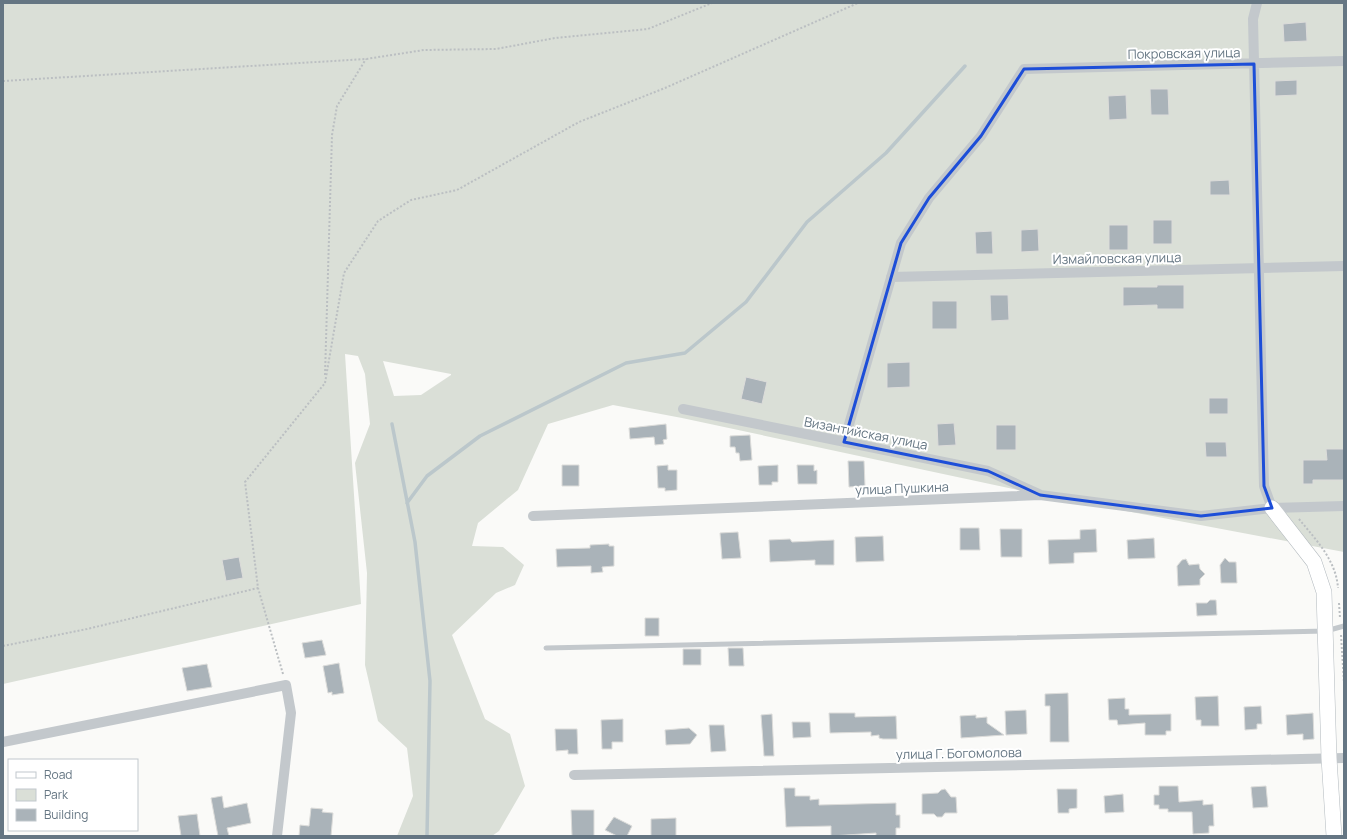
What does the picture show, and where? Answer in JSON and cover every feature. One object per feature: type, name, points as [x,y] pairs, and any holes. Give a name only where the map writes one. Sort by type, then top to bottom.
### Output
[{"type":"street","points":[[1257,3],[1253,19],[1264,486],[1272,508],[1314,562],[1324,592],[1337,758],[1334,836]]},
{"type":"street","name":"Покровская улица","points":[[891,277],[901,243],[929,198],[981,136],[1024,69],[1344,61]]},
{"type":"street","name":"Измайловская улица","points":[[891,277],[1344,266]]},
{"type":"street","points":[[844,442],[891,277]]},
{"type":"street","name":"Византийская улица","points":[[683,409],[988,471],[1040,495]]},
{"type":"street","name":"улица Пушкина","points":[[533,516],[1040,495],[1201,516],[1272,508],[1344,506]]},
{"type":"street","points":[[3,742],[286,685],[291,713],[277,836]]},
{"type":"street","name":"улица Г. Богомолова","points":[[574,775],[1337,758]]},
{"type":"lane","points":[[546,648],[1326,631],[1344,626]]},
{"type":"path","points":[[3,81],[366,59],[424,50],[496,50],[555,38],[648,29],[712,3]]},
{"type":"path","points":[[286,685],[258,588],[245,482],[325,383],[344,273],[378,221],[411,200],[457,190],[579,122],[665,88],[858,3]]},
{"type":"path","points":[[325,383],[332,135],[337,106],[366,59]]},
{"type":"path","points":[[3,646],[87,629],[258,588]]},
{"type":"highlighted area","points":[[1254,64],[1264,486],[1272,508],[1201,516],[1040,495],[988,471],[844,442],[901,243],[929,198],[981,136],[1024,69]]},
{"type":"green space","points":[[3,3],[1344,3],[1344,552],[1041,495],[682,418],[613,405],[548,424],[518,490],[478,523],[472,546],[503,547],[524,565],[515,585],[496,593],[452,635],[485,719],[510,734],[525,786],[499,831],[492,836],[397,836],[413,796],[407,748],[378,721],[365,665],[367,573],[355,463],[370,424],[365,374],[358,356],[345,354],[361,604],[3,684]],"holes":[[[383,361],[451,374],[421,395],[394,396]]]},
{"type":"building","points":[[1306,22],[1307,41],[1284,42],[1283,24]]},
{"type":"building","points":[[1297,80],[1297,95],[1275,96],[1275,81]]},
{"type":"building","points":[[1150,89],[1168,89],[1169,115],[1151,115]]},
{"type":"building","points":[[1126,95],[1127,119],[1109,120],[1108,96]]},
{"type":"building","points":[[1229,180],[1230,195],[1210,195],[1210,181]]},
{"type":"building","points":[[1153,220],[1172,220],[1172,244],[1153,244]]},
{"type":"building","points":[[1109,225],[1128,225],[1128,250],[1109,250]]},
{"type":"building","points":[[1038,229],[1039,251],[1021,252],[1021,230]]},
{"type":"building","points":[[992,231],[993,254],[976,254],[975,232]]},
{"type":"building","points":[[1157,285],[1184,285],[1184,309],[1157,309],[1157,305],[1123,306],[1123,287],[1157,287]]},
{"type":"building","points":[[990,295],[1008,295],[1009,320],[991,321]]},
{"type":"building","points":[[932,301],[957,301],[957,329],[932,329]]},
{"type":"building","points":[[910,362],[910,387],[887,388],[887,363]]},
{"type":"building","points":[[746,377],[767,382],[762,404],[741,399]]},
{"type":"building","points":[[1209,398],[1228,398],[1228,414],[1209,414]]},
{"type":"building","points":[[954,423],[956,445],[938,446],[937,424]]},
{"type":"building","points":[[666,424],[667,439],[663,440],[664,444],[655,445],[654,437],[630,439],[629,428]]},
{"type":"building","points":[[996,425],[1016,425],[1016,450],[996,450]]},
{"type":"building","points":[[750,435],[752,460],[740,461],[739,453],[736,453],[735,447],[730,447],[730,436]]},
{"type":"building","points":[[1205,442],[1226,442],[1227,457],[1206,457]]},
{"type":"building","points":[[1326,449],[1344,449],[1344,480],[1313,480],[1313,484],[1303,484],[1303,460],[1327,460]]},
{"type":"building","points":[[848,461],[864,461],[865,486],[849,487]]},
{"type":"building","points":[[562,465],[579,465],[579,486],[562,486]]},
{"type":"building","points":[[668,465],[668,470],[677,470],[677,490],[665,491],[665,488],[658,488],[657,466]]},
{"type":"building","points":[[778,465],[778,482],[772,482],[772,485],[759,485],[758,466]]},
{"type":"building","points":[[797,465],[814,465],[814,471],[817,470],[817,484],[798,484]]},
{"type":"building","points":[[960,528],[979,528],[980,550],[960,550]]},
{"type":"building","points":[[1000,529],[1022,529],[1022,557],[1001,557]]},
{"type":"building","points":[[1096,529],[1097,552],[1074,553],[1074,563],[1049,564],[1048,540],[1080,539],[1080,530]]},
{"type":"building","points":[[738,532],[741,558],[722,559],[720,533]]},
{"type":"building","points":[[883,536],[884,561],[856,562],[855,537]]},
{"type":"building","points":[[1154,538],[1155,558],[1128,559],[1127,540]]},
{"type":"building","points":[[790,539],[792,542],[834,540],[834,565],[815,565],[815,560],[770,562],[769,540]]},
{"type":"building","points":[[609,544],[609,546],[614,546],[614,566],[602,567],[603,572],[591,573],[591,566],[557,567],[556,549],[590,548],[590,545]]},
{"type":"building","points":[[239,557],[243,578],[226,581],[222,560]]},
{"type":"building","points":[[1225,558],[1229,562],[1236,562],[1237,583],[1221,583],[1220,565]]},
{"type":"building","points":[[1186,559],[1189,565],[1199,564],[1200,569],[1205,574],[1200,579],[1200,585],[1178,586],[1177,566],[1182,560]]},
{"type":"building","points":[[1210,600],[1216,600],[1217,615],[1197,616],[1196,603],[1207,603]]},
{"type":"building","points":[[645,618],[659,618],[659,636],[645,636]]},
{"type":"building","points":[[322,640],[326,655],[305,658],[302,643]]},
{"type":"building","points":[[728,648],[743,648],[744,666],[729,666]]},
{"type":"building","points":[[683,649],[701,649],[701,665],[683,665]]},
{"type":"building","points":[[339,663],[344,693],[332,695],[332,692],[328,693],[323,666]]},
{"type":"building","points":[[207,664],[212,687],[187,691],[182,668]]},
{"type":"building","points":[[1068,693],[1069,742],[1050,742],[1050,706],[1045,706],[1045,694]]},
{"type":"building","points":[[1218,696],[1219,726],[1201,726],[1201,720],[1196,720],[1195,697]]},
{"type":"building","points":[[1125,698],[1125,709],[1129,709],[1129,715],[1171,714],[1171,731],[1166,731],[1166,735],[1145,735],[1145,723],[1118,725],[1117,720],[1109,720],[1108,699]]},
{"type":"building","points":[[1261,706],[1262,724],[1257,724],[1257,729],[1245,730],[1244,707]]},
{"type":"building","points":[[1026,710],[1027,734],[1006,735],[1005,711]]},
{"type":"building","points":[[829,713],[855,713],[855,717],[896,716],[897,739],[883,739],[879,738],[879,735],[871,736],[871,732],[830,733]]},
{"type":"building","points":[[1313,713],[1314,739],[1303,740],[1303,734],[1287,735],[1286,715]]},
{"type":"building","points":[[772,714],[774,756],[764,756],[761,715]]},
{"type":"building","points":[[976,715],[976,718],[987,717],[987,723],[1004,735],[961,738],[960,716]]},
{"type":"building","points":[[623,719],[623,742],[612,742],[612,749],[602,749],[601,720]]},
{"type":"building","points":[[792,722],[810,722],[811,737],[793,738]]},
{"type":"building","points":[[709,725],[724,725],[726,751],[711,752]]},
{"type":"building","points":[[689,728],[697,735],[690,744],[666,745],[665,730]]},
{"type":"building","points":[[555,729],[577,729],[578,754],[568,754],[568,750],[556,751]]},
{"type":"building","points":[[1159,786],[1178,786],[1179,802],[1203,800],[1203,805],[1213,804],[1214,826],[1209,826],[1209,833],[1193,834],[1192,812],[1168,812],[1168,809],[1159,809],[1159,805],[1154,805],[1154,795],[1159,795]]},
{"type":"building","points":[[1266,786],[1268,807],[1253,808],[1251,787]]},
{"type":"building","points":[[784,788],[795,788],[795,796],[810,796],[810,800],[819,799],[819,805],[896,803],[896,815],[900,815],[900,828],[896,828],[896,836],[876,836],[876,833],[831,836],[831,826],[786,827]]},
{"type":"building","points":[[945,789],[951,797],[956,797],[957,813],[945,813],[942,817],[937,817],[934,814],[922,814],[922,794],[938,793]]},
{"type":"building","points":[[1057,789],[1077,789],[1077,808],[1069,809],[1069,813],[1058,813]]},
{"type":"building","points":[[1123,794],[1124,812],[1105,813],[1104,796]]},
{"type":"building","points":[[222,796],[224,808],[247,803],[251,823],[227,828],[229,836],[218,836],[211,798]]},
{"type":"building","points":[[311,808],[323,809],[322,812],[333,813],[331,836],[299,836],[300,825],[309,826]]},
{"type":"building","points":[[571,810],[594,810],[594,836],[572,836]]},
{"type":"building","points":[[197,814],[200,836],[181,836],[178,816]]},
{"type":"building","points":[[614,817],[632,826],[627,836],[617,836],[605,830]]},
{"type":"building","points":[[676,818],[676,836],[651,836],[651,819]]},
{"type":"waterway","points":[[407,503],[427,476],[480,436],[626,363],[685,353],[746,302],[807,222],[886,153],[965,66]]},
{"type":"waterway","points":[[392,424],[415,542],[430,681],[427,836]]}]
